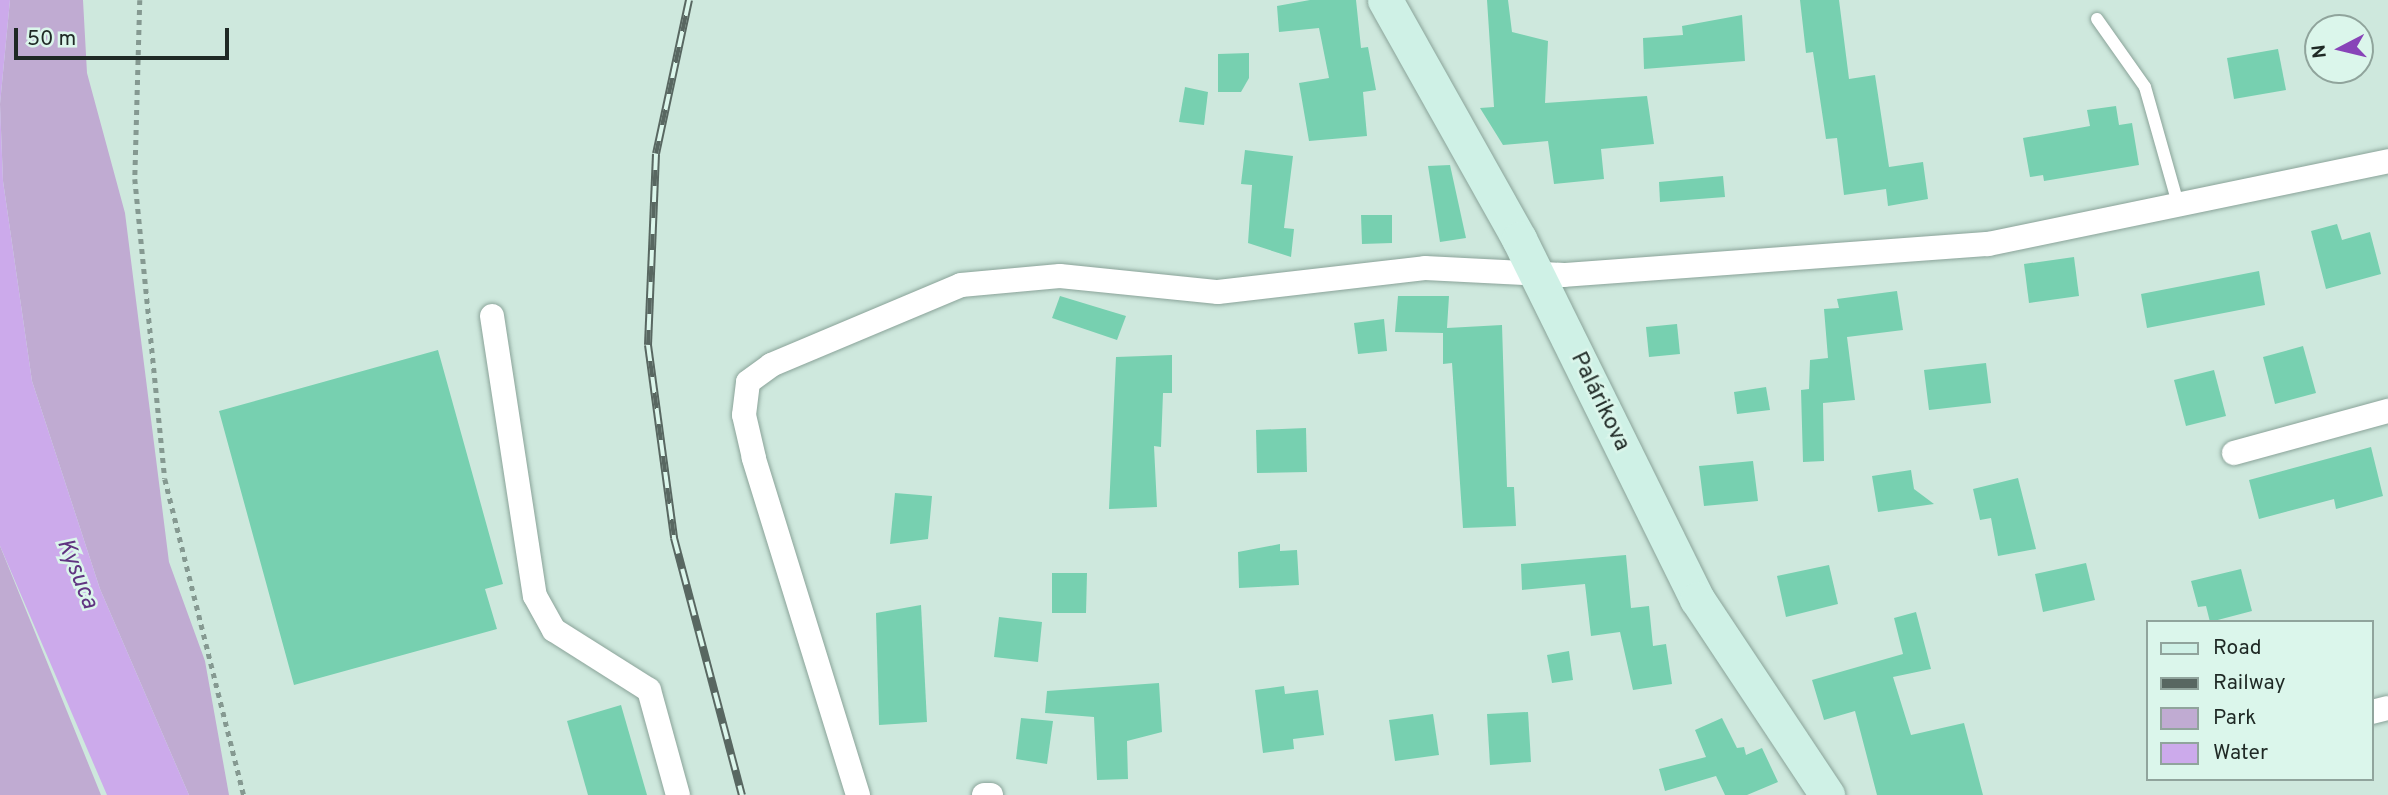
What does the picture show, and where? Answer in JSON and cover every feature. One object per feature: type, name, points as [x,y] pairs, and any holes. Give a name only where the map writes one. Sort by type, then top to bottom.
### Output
[{"type":"main road","name":"Palárikova","points":[[1385,0],[1536,274],[1697,599],[1827,795]]},
{"type":"street","points":[[858,795],[754,458],[744,415],[748,382],[771,365],[961,285],[1060,276],[1218,292],[1425,268],[1536,274],[1988,244],[2388,161]]},
{"type":"street","points":[[492,316],[535,596],[554,630],[649,690],[678,795]]},
{"type":"street","points":[[2234,453],[2388,411]]},
{"type":"street","points":[[984,795],[991,795]]},
{"type":"lane","points":[[2097,19],[2145,87],[2178,204]]},
{"type":"path","points":[[140,0],[135,179],[165,479],[244,795]]},
{"type":"green space","points":[[10,0],[83,0],[87,73],[125,213],[169,562],[205,661],[229,795],[189,795],[100,589],[32,381],[3,181],[0,104]]},
{"type":"green space","points":[[0,546],[30,620],[101,795],[0,795]]},
{"type":"water","points":[[0,0],[10,0],[0,104]]},
{"type":"water","name":"Kysuca","points":[[0,104],[3,181],[32,381],[100,589],[189,795],[107,795],[0,546]]},
{"type":"building","points":[[1310,0],[1356,0],[1361,48],[1368,47],[1376,90],[1363,92],[1367,136],[1309,141],[1299,83],[1329,78],[1319,28],[1279,32],[1277,6]]},
{"type":"building","points":[[1487,0],[1508,0],[1512,32],[1548,41],[1545,103],[1647,96],[1654,144],[1601,149],[1604,179],[1554,184],[1548,141],[1503,145],[1480,108],[1494,107]]},
{"type":"building","points":[[1800,0],[1839,0],[1849,79],[1875,75],[1889,167],[1923,162],[1928,199],[1888,206],[1886,189],[1844,195],[1837,138],[1826,139],[1813,52],[1806,53]]},
{"type":"building","points":[[1742,15],[1745,61],[1644,69],[1643,38],[1683,35],[1682,26]]},
{"type":"building","points":[[2278,49],[2286,90],[2234,99],[2227,58]]},
{"type":"building","points":[[1249,53],[1249,78],[1241,92],[1218,92],[1218,54]]},
{"type":"building","points":[[1185,87],[1208,92],[1204,125],[1179,122]]},
{"type":"building","points":[[2116,106],[2119,125],[2132,123],[2139,165],[2044,181],[2043,175],[2030,177],[2023,138],[2090,126],[2087,110]]},
{"type":"building","points":[[1245,150],[1293,156],[1284,228],[1294,229],[1291,257],[1248,243],[1252,185],[1241,184]]},
{"type":"building","points":[[1450,165],[1466,238],[1440,242],[1428,166]]},
{"type":"building","points":[[1723,176],[1725,197],[1660,202],[1659,182]]},
{"type":"building","points":[[1361,215],[1392,215],[1392,243],[1362,244]]},
{"type":"building","points":[[2337,224],[2342,240],[2370,232],[2381,274],[2326,289],[2311,231]]},
{"type":"building","points":[[2074,257],[2079,296],[2029,303],[2024,264]]},
{"type":"building","points":[[2259,271],[2265,305],[2147,328],[2141,294]]},
{"type":"building","points":[[1897,291],[1903,330],[1847,337],[1855,400],[1823,403],[1824,461],[1803,462],[1801,390],[1809,389],[1810,360],[1828,358],[1824,309],[1839,308],[1837,299]]},
{"type":"building","points":[[1060,296],[1126,316],[1117,340],[1052,318]]},
{"type":"building","points":[[1398,296],[1449,296],[1447,328],[1502,325],[1507,487],[1514,487],[1516,526],[1463,528],[1452,363],[1443,364],[1443,333],[1395,332]]},
{"type":"building","points":[[1384,319],[1387,351],[1358,354],[1354,323]]},
{"type":"building","points":[[1677,324],[1680,354],[1649,357],[1646,327]]},
{"type":"building","points":[[2303,346],[2316,393],[2275,404],[2263,357]]},
{"type":"building","points":[[438,350],[503,584],[485,589],[497,629],[294,685],[219,411]]},
{"type":"building","points":[[1172,355],[1172,393],[1163,393],[1161,447],[1154,446],[1157,507],[1109,509],[1116,357]]},
{"type":"building","points":[[1986,363],[1991,403],[1929,410],[1924,370]]},
{"type":"building","points":[[2214,370],[2226,416],[2186,426],[2174,380]]},
{"type":"building","points":[[1766,387],[1770,410],[1737,414],[1734,392]]},
{"type":"building","points":[[1306,428],[1307,472],[1257,473],[1256,430]]},
{"type":"building","points":[[2371,447],[2383,496],[2336,509],[2334,499],[2259,519],[2249,480]]},
{"type":"building","points":[[1753,461],[1758,501],[1704,506],[1699,466]]},
{"type":"building","points":[[1911,470],[1914,489],[1934,504],[1878,512],[1872,476]]},
{"type":"building","points":[[2018,478],[2036,549],[1998,556],[1991,518],[1980,520],[1973,489]]},
{"type":"building","points":[[895,493],[932,496],[928,539],[890,544]]},
{"type":"building","points":[[1280,544],[1280,551],[1297,550],[1299,585],[1239,588],[1238,552]]},
{"type":"building","points":[[1626,555],[1631,608],[1649,606],[1653,646],[1666,644],[1672,684],[1633,690],[1620,632],[1591,636],[1585,584],[1522,590],[1521,564]]},
{"type":"building","points":[[2086,563],[2095,600],[2043,612],[2035,574]]},
{"type":"building","points":[[1829,565],[1838,604],[1786,617],[1777,576]]},
{"type":"building","points":[[2241,569],[2252,611],[2210,620],[2206,606],[2198,607],[2191,581]]},
{"type":"building","points":[[1052,573],[1087,573],[1086,613],[1052,613]]},
{"type":"building","points":[[921,605],[927,722],[879,725],[876,613]]},
{"type":"building","points":[[1916,612],[1931,669],[1893,677],[1911,735],[1964,723],[1983,795],[1877,795],[1855,711],[1824,720],[1812,680],[1903,654],[1894,618]]},
{"type":"building","points":[[999,617],[1042,622],[1038,662],[994,657]]},
{"type":"building","points":[[1569,651],[1573,680],[1552,683],[1547,655]]},
{"type":"building","points":[[1159,683],[1162,732],[1127,741],[1128,779],[1097,780],[1094,717],[1045,713],[1047,691]]},
{"type":"building","points":[[1284,686],[1285,694],[1318,690],[1324,735],[1293,739],[1294,749],[1263,753],[1255,690]]},
{"type":"building","points":[[621,705],[647,795],[588,795],[567,721]]},
{"type":"building","points":[[1528,712],[1531,762],[1490,765],[1487,714]]},
{"type":"building","points":[[1433,714],[1439,755],[1395,761],[1389,720]]},
{"type":"building","points":[[1021,718],[1053,721],[1047,764],[1016,759]]},
{"type":"building","points":[[1722,718],[1737,748],[1744,747],[1746,755],[1762,748],[1778,782],[1747,795],[1725,795],[1716,776],[1665,791],[1659,769],[1706,757],[1695,730]]},
{"type":"railway","points":[[689,0],[656,154],[648,345],[674,538],[742,795]]}]
